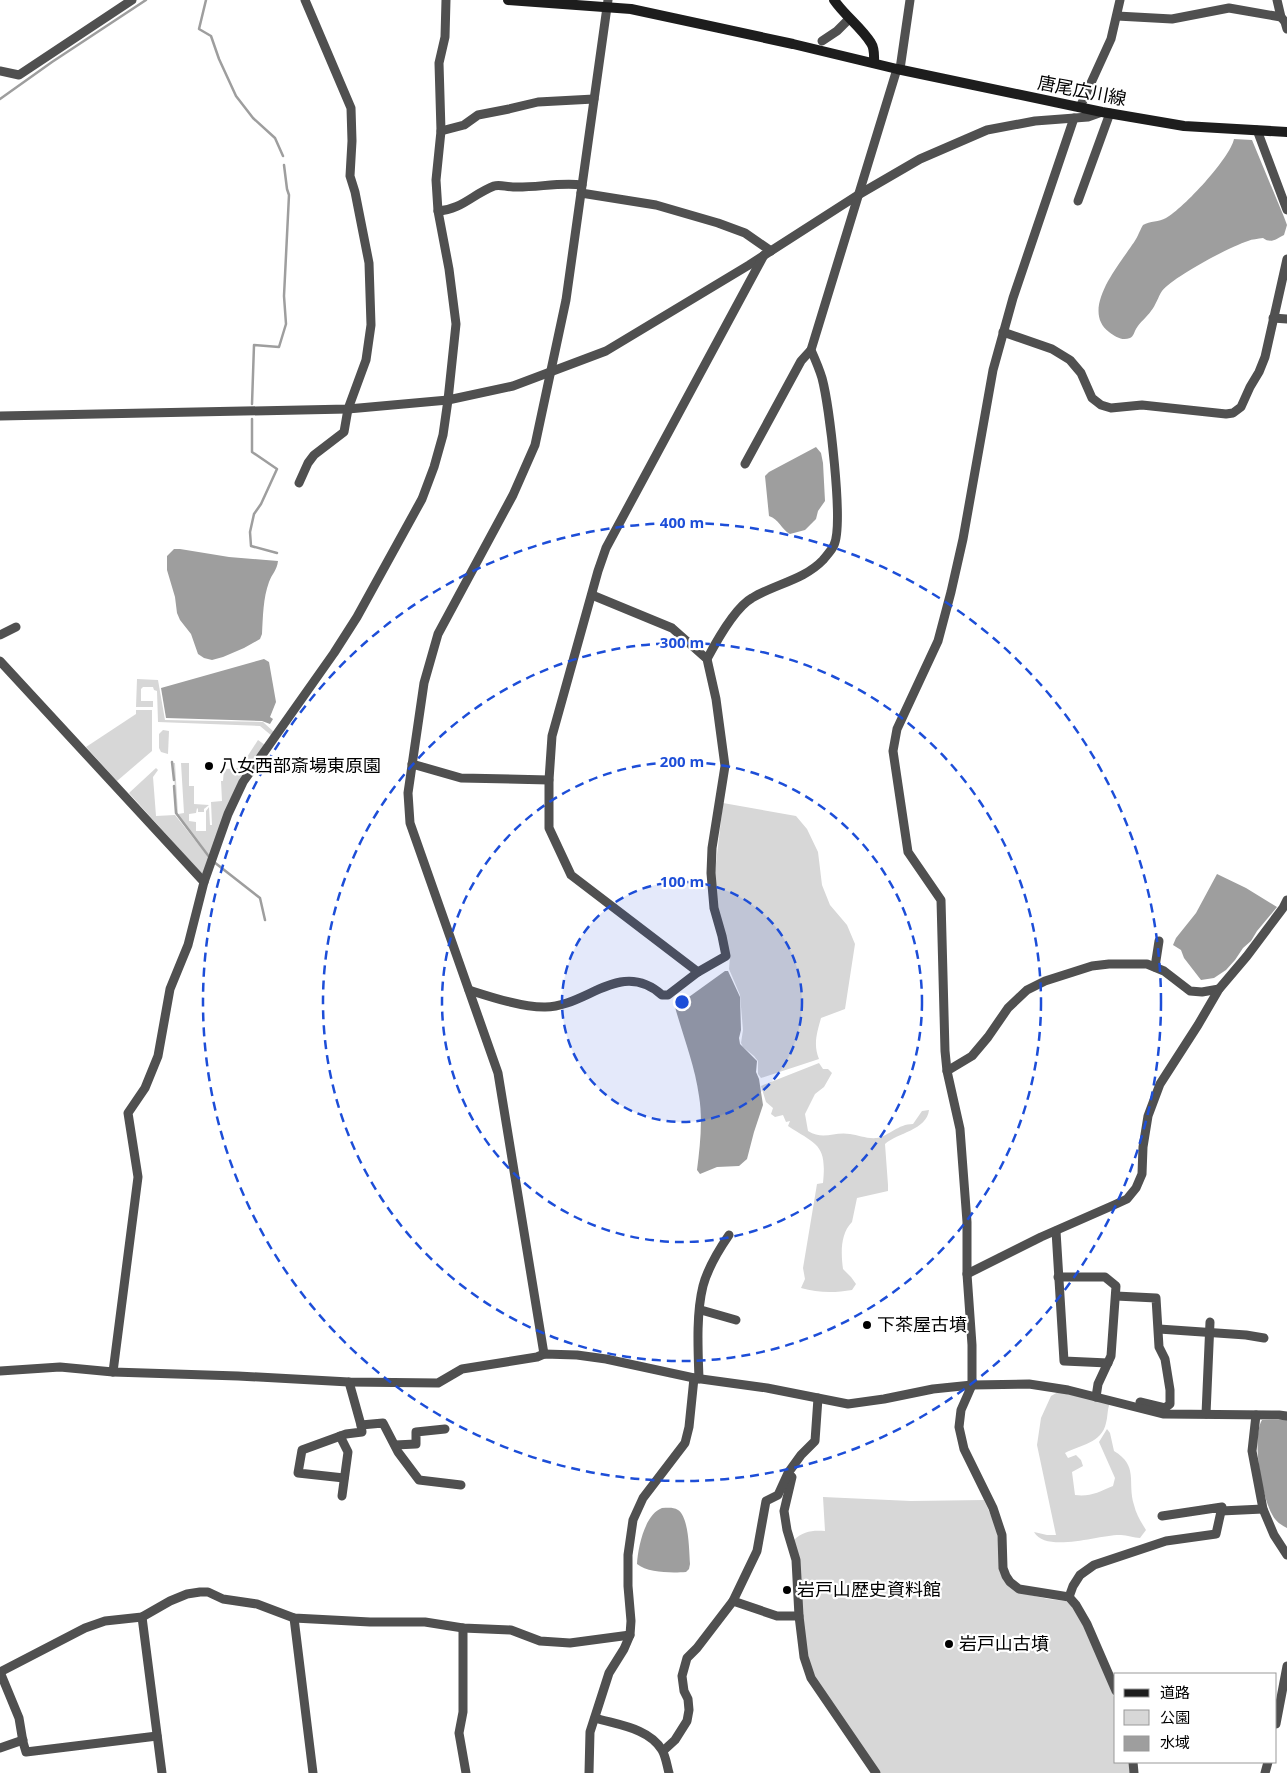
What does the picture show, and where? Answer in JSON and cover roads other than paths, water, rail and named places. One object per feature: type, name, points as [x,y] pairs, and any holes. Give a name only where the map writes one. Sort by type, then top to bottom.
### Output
[{"type":"main road","name":"唐尾広川線","points":[[508,0],[607,4],[898,69],[1106,112],[1184,126],[1287,132]]},
{"type":"main road","points":[[834,0],[872,44],[875,53],[874,63]]},
{"type":"street","points":[[0,71],[19,75],[132,0]]},
{"type":"street","points":[[299,482],[314,455],[344,432],[348,409],[366,360],[371,325],[368,263],[355,192],[350,176],[352,108],[305,0]]},
{"type":"street","points":[[113,1372],[138,1177],[128,1113],[145,1088],[158,1056],[170,989],[188,945],[204,882],[228,814],[243,782],[334,653],[357,617],[422,499],[443,435],[456,324],[449,268],[438,211],[436,180],[441,131],[440,63],[445,37],[446,0]]},
{"type":"street","points":[[745,464],[801,361],[811,350],[898,69],[910,0]]},
{"type":"street","points":[[1080,107],[1111,39],[1120,0]]},
{"type":"street","points":[[1277,0],[1285,22]]},
{"type":"street","points":[[544,1354],[498,1073],[410,823],[408,793],[424,683],[438,634],[513,495],[536,445],[566,300],[607,4]]},
{"type":"street","points":[[1117,16],[1172,19],[1229,8],[1285,22]]},
{"type":"street","points":[[822,41],[837,31],[849,19]]},
{"type":"street","points":[[441,131],[464,125],[478,115],[538,102],[594,99]]},
{"type":"street","points":[[0,416],[348,409],[448,400],[513,386],[606,351],[920,158],[988,130],[1035,120],[1088,117],[1106,112]]},
{"type":"street","points":[[1078,201],[1106,112]]},
{"type":"street","points":[[1074,118],[1013,298],[992,370],[963,539],[952,592],[938,641],[897,729],[893,750],[908,852],[941,900],[945,1050],[947,1071],[960,1129],[972,1345],[972,1385],[961,1410],[959,1427],[964,1449],[993,1508],[1002,1536],[1003,1568],[1006,1576],[1019,1589],[1069,1598],[1076,1605],[1087,1624],[1114,1686]]},
{"type":"street","points":[[1257,130],[1287,210]]},
{"type":"street","points":[[438,211],[457,207],[482,192],[499,185],[513,188],[567,183],[582,189],[656,205],[718,223],[745,233],[768,253]]},
{"type":"street","points":[[698,972],[571,875],[549,828],[549,780],[552,736],[606,548],[768,253]]},
{"type":"street","points":[[1003,332],[1052,350],[1070,360],[1081,373],[1092,398],[1101,405],[1111,408],[1142,405],[1226,414],[1233,413],[1241,407],[1265,357],[1287,259]]},
{"type":"street","points":[[1273,318],[1287,319]]},
{"type":"street","points":[[707,659],[734,616],[751,598],[779,587],[808,572],[822,561],[834,545],[838,523],[837,500],[826,402],[822,378],[811,350]]},
{"type":"street","points":[[469,990],[523,1004],[544,1007],[562,1004],[604,986],[619,982],[639,982],[652,986],[662,995],[668,995],[698,972],[726,956],[714,908],[711,873],[712,848],[725,766],[719,716],[707,659],[672,628],[592,595]]},
{"type":"street","points":[[0,635],[16,626]]},
{"type":"street","points":[[0,662],[204,882]]},
{"type":"street","points":[[412,764],[461,778],[549,780]]},
{"type":"street","points":[[967,1274],[1127,1199],[1136,1188],[1142,1174],[1143,1147],[1148,1116],[1160,1084],[1219,989],[1247,956],[1287,900]]},
{"type":"street","points":[[1154,967],[1158,941]]},
{"type":"street","points":[[947,1071],[972,1056],[1008,1008],[1027,990],[1048,980],[1092,966],[1147,964],[1164,970],[1190,991],[1202,992],[1219,989]]},
{"type":"street","points":[[1056,1231],[1064,1361],[1108,1363]]},
{"type":"street","points":[[589,1773],[590,1732],[609,1673],[624,1650],[630,1635],[628,1555],[633,1520],[643,1498],[685,1443],[696,1378],[703,1288],[715,1256],[728,1234]]},
{"type":"street","points":[[1058,1277],[1105,1277],[1116,1286],[1112,1356],[1098,1384],[1096,1397]]},
{"type":"street","points":[[1112,1401],[1113,1396],[1165,1408],[1170,1404],[1164,1359],[1159,1347],[1156,1298],[1116,1296]]},
{"type":"street","points":[[701,1310],[736,1320]]},
{"type":"street","points":[[1206,1414],[1210,1322]]},
{"type":"street","points":[[1158,1329],[1246,1334],[1264,1338]]},
{"type":"street","points":[[0,1370],[60,1367],[113,1372],[349,1382],[438,1383],[462,1369],[537,1357],[544,1354],[577,1355],[606,1358],[696,1378],[767,1388],[848,1404],[933,1389],[972,1385],[1029,1384],[1068,1390],[1163,1414],[1287,1416]]},
{"type":"street","points":[[344,1478],[298,1473],[302,1450],[340,1436],[362,1432],[362,1425],[349,1382]]},
{"type":"street","points":[[663,1751],[675,1740],[687,1721],[688,1699],[684,1691],[682,1676],[687,1658],[697,1648],[733,1601],[757,1551],[766,1501],[778,1495],[788,1474],[801,1455],[815,1441],[818,1398]]},
{"type":"street","points":[[1256,1415],[1252,1451],[1263,1509],[1274,1534],[1287,1555]]},
{"type":"street","points":[[362,1425],[383,1423],[398,1452],[419,1480],[461,1485]]},
{"type":"street","points":[[395,1445],[416,1444],[416,1432],[445,1429]]},
{"type":"street","points":[[340,1436],[348,1452],[342,1496]]},
{"type":"street","points":[[794,1467],[784,1511],[787,1530],[796,1560],[799,1616],[804,1656],[811,1678],[876,1773]]},
{"type":"street","points":[[1069,1598],[1073,1586],[1080,1575],[1094,1565],[1166,1541],[1216,1534],[1222,1507],[1162,1516]]},
{"type":"street","points":[[1221,1511],[1263,1509]]},
{"type":"street","points":[[157,1736],[31,1753],[26,1752],[19,1718],[0,1672],[85,1628],[105,1621],[142,1617],[170,1601],[187,1594],[200,1592],[208,1592],[223,1599],[257,1604],[294,1618],[370,1622],[425,1622],[463,1628],[511,1630],[540,1641],[570,1643],[630,1635]]},
{"type":"street","points":[[733,1601],[777,1616],[799,1616]]},
{"type":"street","points":[[142,1617],[162,1773]]},
{"type":"street","points":[[294,1618],[313,1773]]},
{"type":"street","points":[[463,1628],[463,1712],[459,1733],[466,1773]]},
{"type":"street","points":[[1277,1719],[1287,1666]]},
{"type":"street","points":[[596,1718],[637,1730],[654,1739],[663,1751],[669,1773]]},
{"type":"street","points":[[0,1748],[22,1740]]},
{"type":"water","points":[[1234,139],[1252,140],[1287,225],[1284,235],[1271,241],[1263,238],[1250,240],[1202,263],[1177,278],[1162,291],[1153,309],[1131,337],[1127,339],[1119,338],[1109,332],[1101,323],[1099,312],[1100,300],[1111,276],[1143,225],[1166,218],[1184,204],[1215,170],[1231,147]]},
{"type":"water","points":[[816,447],[821,453],[823,463],[825,501],[818,511],[816,519],[805,530],[790,534],[775,519],[769,516],[765,476]]},
{"type":"water","points":[[174,549],[229,557],[278,561],[266,594],[260,639],[244,648],[212,660],[198,654],[191,634],[177,613],[175,597],[167,570],[167,556]]},
{"type":"water","points":[[264,659],[269,662],[276,702],[270,717],[273,719],[270,724],[262,721],[166,718],[161,688]]},
{"type":"water","points":[[1217,874],[1246,888],[1277,907],[1226,970],[1214,978],[1201,980],[1184,958],[1181,950],[1173,945],[1176,938],[1196,913]]},
{"type":"water","points":[[725,971],[728,971],[740,997],[740,1044],[757,1061],[756,1072],[763,1105],[747,1159],[739,1166],[717,1167],[700,1174],[697,1170],[701,1124],[699,1096],[692,1062],[675,1007]]},
{"type":"water","points":[[1262,1420],[1287,1420],[1287,1528],[1275,1519],[1270,1511],[1262,1485],[1258,1441]]},
{"type":"water","points":[[662,1508],[678,1510],[684,1519],[688,1534],[690,1564],[686,1572],[654,1571],[637,1564],[641,1540],[647,1524],[656,1511]]},
{"type":"waterway","points":[[0,99],[146,0]]},
{"type":"waterway","points":[[206,0],[199,29],[211,36],[236,96],[253,118],[275,138],[283,156]]},
{"type":"waterway","points":[[252,404],[254,345],[279,347],[286,324],[284,296],[289,195],[284,165]]},
{"type":"waterway","points":[[252,419],[252,452],[277,469],[261,504],[254,514],[250,532],[251,546],[277,553]]},
{"type":"waterway","points":[[172,762],[174,780]]},
{"type":"waterway","points":[[174,786],[176,813],[210,858]]},
{"type":"waterway","points":[[214,862],[260,898],[265,920]]},
{"type":"place","name":"八女西部斎場東原園","points":[[209,766]]},
{"type":"place","name":"下茶屋古墳","points":[[867,1325]]},
{"type":"place","name":"岩戸山歴史資料館","points":[[787,1590]]},
{"type":"place","name":"岩戸山古墳","points":[[949,1644]]}]
